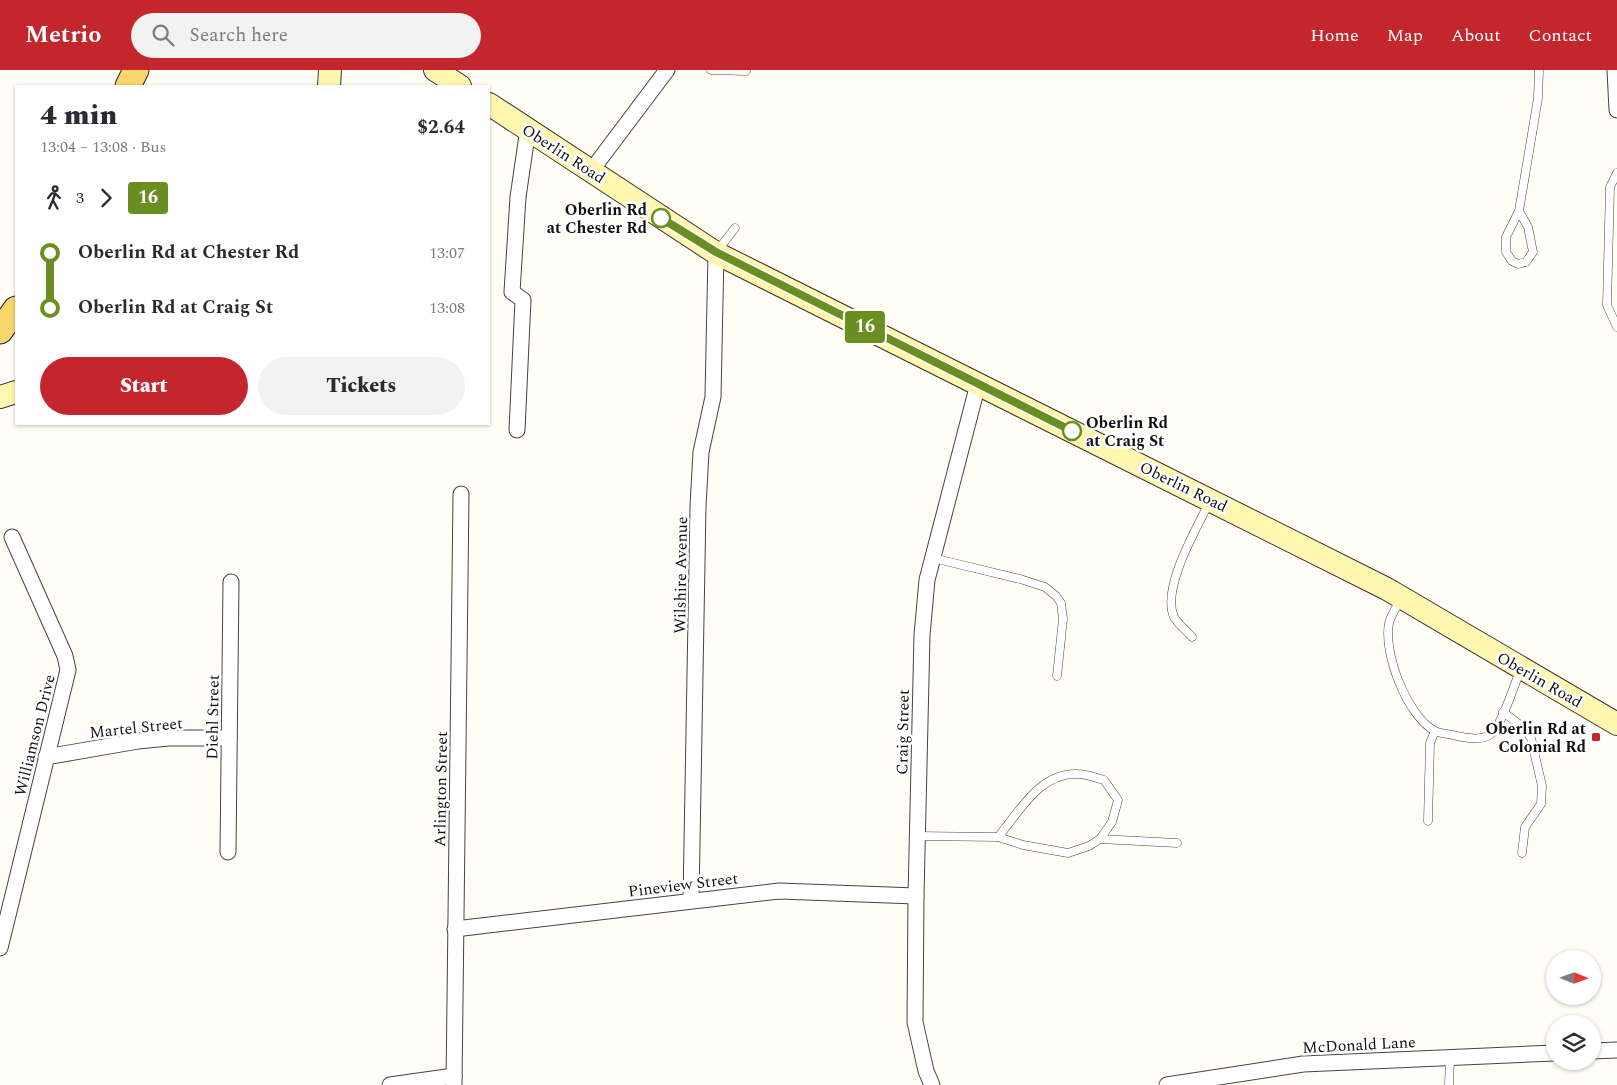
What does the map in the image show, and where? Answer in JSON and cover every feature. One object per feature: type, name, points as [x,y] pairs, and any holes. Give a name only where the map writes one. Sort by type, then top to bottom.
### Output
[{"type":"main road","points":[[128,85],[136,70]]},
{"type":"main road","points":[[329,85],[330,70]]},
{"type":"main road","points":[[435,70],[458,85]]},
{"type":"main road","name":"Oberlin Road","points":[[490,105],[716,252],[1402,597],[1617,724]]},
{"type":"main road","points":[[0,330],[15,310]]},
{"type":"main road","points":[[0,397],[15,392]]},
{"type":"street","points":[[591,171],[667,70]]},
{"type":"street","points":[[1615,70],[1617,110]]},
{"type":"street","points":[[517,430],[523,300],[512,292],[518,197],[528,130]]},
{"type":"street","name":"Wilshire Avenue","points":[[691,900],[698,506],[701,452],[713,398],[716,252]]},
{"type":"street","name":"Craig Street","points":[[932,1085],[926,1071],[915,1022],[922,635],[927,580],[978,384]]},
{"type":"street","name":"Arlington Street","points":[[454,1080],[461,494]]},
{"type":"street","name":"Williamson Drive","points":[[0,948],[68,670],[64,656],[12,537]]},
{"type":"street","name":"Diehl Street","points":[[228,852],[231,582]]},
{"type":"street","name":"Martel Street","points":[[46,757],[138,741],[168,738],[229,738]]},
{"type":"street","name":"Pineview Street","points":[[456,929],[779,891],[916,896]]},
{"type":"street","points":[[1601,1051],[1617,1050]]},
{"type":"street","name":"McDonald Lane","points":[[1167,1085],[1303,1064],[1546,1053]]},
{"type":"street","points":[[390,1085],[454,1080]]},
{"type":"lane","points":[[712,70],[746,71]]},
{"type":"lane","points":[[1519,211],[1528,227],[1533,252],[1526,262],[1518,264],[1512,261],[1506,252],[1506,237],[1519,211],[1538,98],[1539,70]]},
{"type":"lane","points":[[1617,173],[1610,187],[1607,305],[1617,327]]},
{"type":"lane","points":[[716,252],[735,228]]},
{"type":"lane","points":[[1192,637],[1174,617],[1171,593],[1182,561],[1211,500]]},
{"type":"lane","points":[[933,558],[1020,578],[1045,587],[1056,596],[1061,604],[1063,619],[1058,676]]},
{"type":"lane","points":[[1402,597],[1389,623],[1390,644],[1399,686],[1414,710],[1435,731],[1466,738],[1479,738],[1491,734],[1500,724],[1503,712],[1522,668]]},
{"type":"lane","points":[[1503,712],[1524,728],[1531,738],[1542,786],[1541,804],[1524,827],[1522,853]]},
{"type":"lane","points":[[1428,821],[1430,743],[1435,731]]},
{"type":"lane","points":[[917,836],[998,837],[1023,845],[1068,853],[1089,846],[1100,838],[1112,822],[1118,800],[1104,780],[1079,774],[1054,776],[1034,792],[998,837]]},
{"type":"lane","points":[[1100,838],[1177,843]]},
{"type":"lane","points":[[1449,1085],[1450,1058]]},
{"type":"bus line","name":"16","points":[[661,218],[716,252],[1072,431]]},
{"type":"place","name":"Oberlin Rd at Chester Rd","points":[[661,218]]},
{"type":"place","name":"Oberlin Rd at Craig St","points":[[1072,431]]},
{"type":"place","name":"Oberlin Rd at Colonial Rd","points":[[1596,737]]}]
